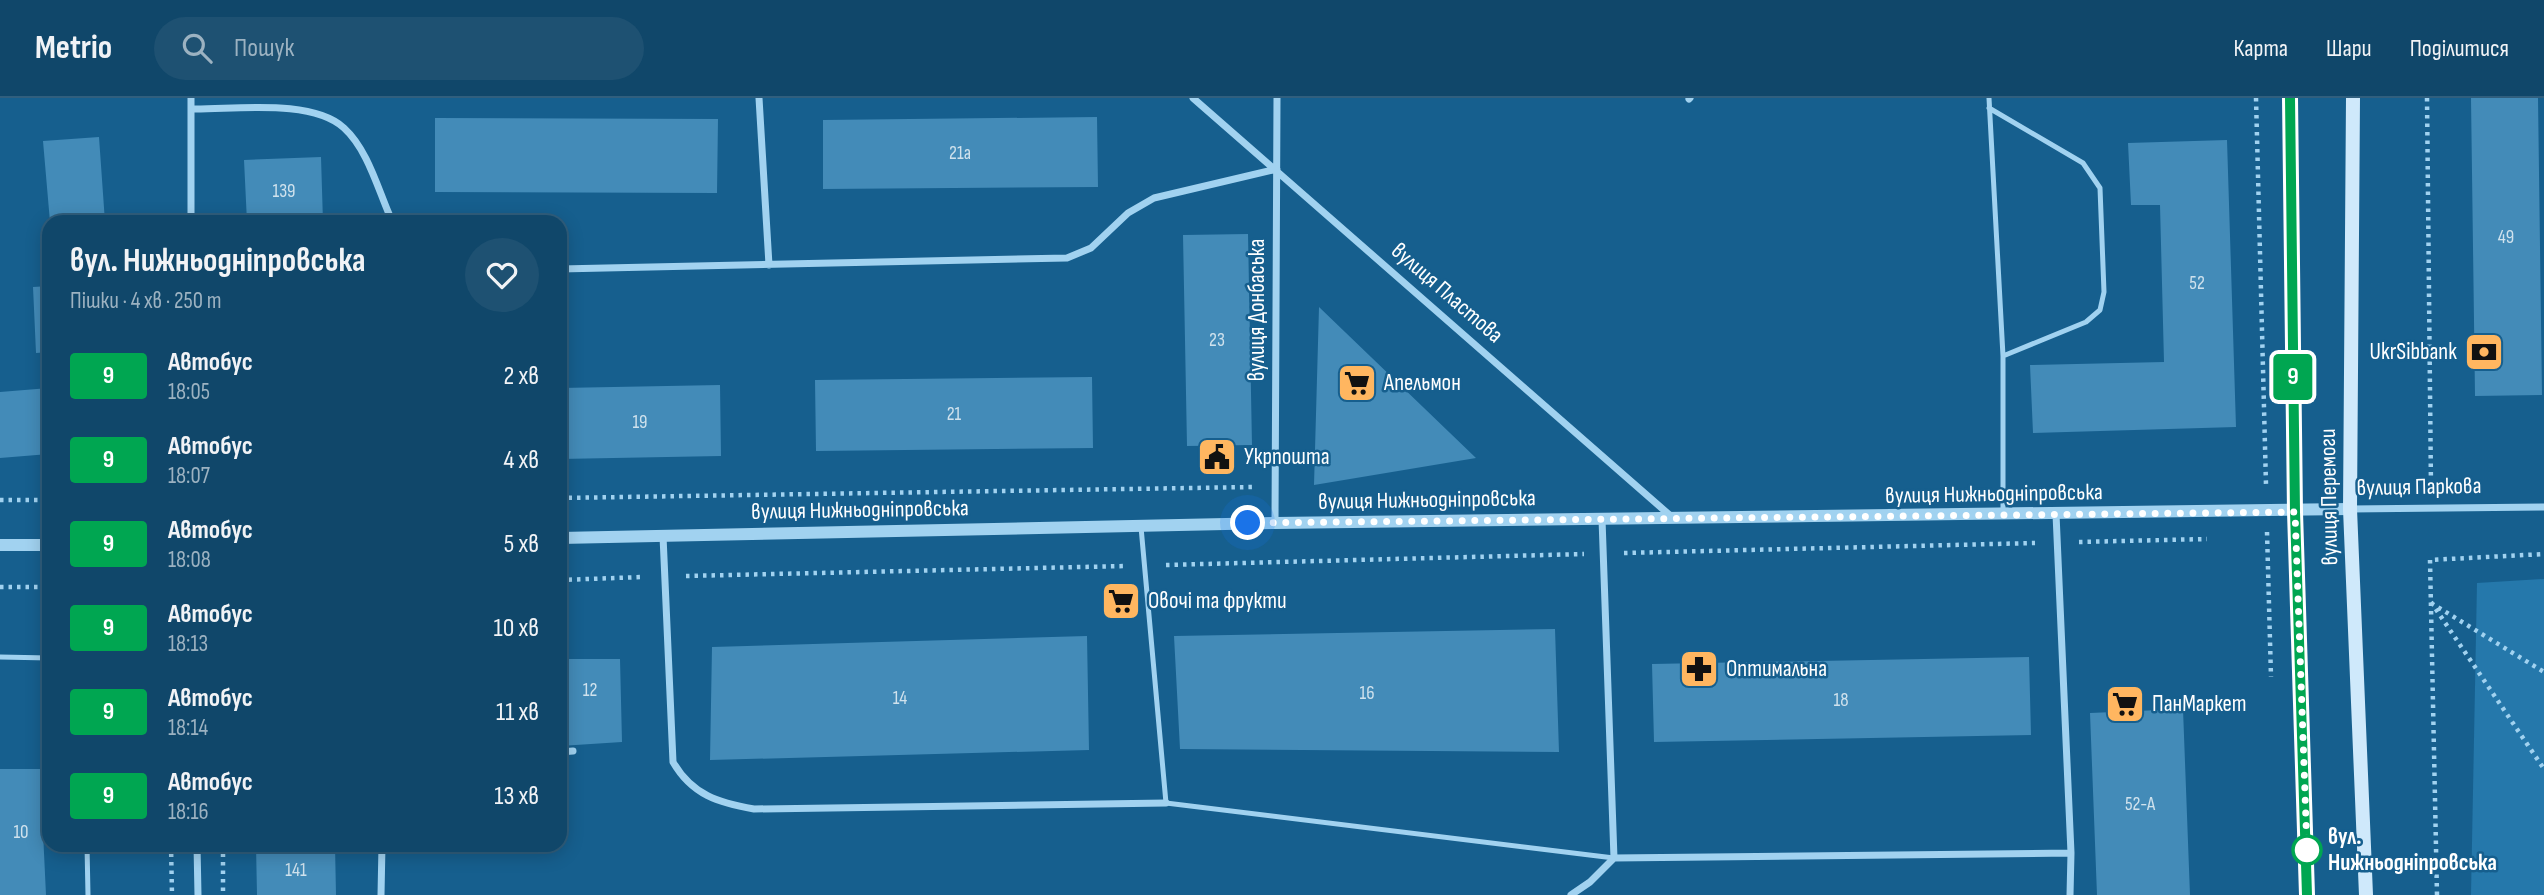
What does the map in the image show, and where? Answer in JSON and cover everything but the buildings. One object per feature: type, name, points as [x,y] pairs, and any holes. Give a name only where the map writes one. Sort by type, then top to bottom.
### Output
[{"type":"main road","name":"вулиця Перемоги","points":[[2290,98],[2295,512],[2307,895]]},
{"type":"main road","name":"вулиця Перемоги","points":[[2353,98],[2350,509],[2366,895]]},
{"type":"street","points":[[191,98],[191,215]]},
{"type":"street","points":[[759,98],[769,265]]},
{"type":"street","name":"вулиця Пластова","points":[[1193,98],[1674,519]]},
{"type":"street","name":"вулиця Донбаська","points":[[1275,523],[1277,98]]},
{"type":"street","points":[[191,109],[317,112],[344,128],[363,155],[389,215]]},
{"type":"street","points":[[567,269],[1067,258],[1091,248],[1128,212],[1154,198],[1277,169]]},
{"type":"street","name":"вулиця Паркова","points":[[2295,512],[2544,507]]},
{"type":"street","name":"вулиця Нижньодніпровська","points":[[567,538],[1275,523],[2295,512]]},
{"type":"street","points":[[2056,514],[2071,853],[2070,895]]},
{"type":"street","points":[[1602,519],[1614,858]]},
{"type":"street","points":[[663,536],[673,762],[695,789],[717,802],[754,809],[1166,803]]},
{"type":"street","points":[[0,545],[42,545]]},
{"type":"street","points":[[567,751],[573,751]]},
{"type":"street","points":[[197,852],[198,895]]},
{"type":"street","points":[[381,895],[382,852]]},
{"type":"street","points":[[1571,895],[1590,882],[1614,858],[2071,853]]},
{"type":"lane","points":[[1989,98],[2003,356],[2003,515]]},
{"type":"lane","points":[[1989,108],[2083,163],[2101,188],[2104,292],[2100,310],[2086,322],[2003,356]]},
{"type":"lane","points":[[1140,526],[1166,803],[1614,858]]},
{"type":"lane","points":[[0,657],[42,657]]},
{"type":"lane","points":[[87,852],[88,895]]},
{"type":"path","points":[[2254,538],[2267,537],[2256,98]]},
{"type":"path","points":[[2427,98],[2431,492]]},
{"type":"path","points":[[567,498],[1275,486]]},
{"type":"path","points":[[0,500],[42,500]]},
{"type":"path","points":[[567,580],[2214,538]]},
{"type":"path","points":[[2437,895],[2430,560],[2544,554]]},
{"type":"path","points":[[0,587],[42,587]]},
{"type":"path","points":[[2430,602],[2544,672]]},
{"type":"path","points":[[2430,602],[2544,769]]},
{"type":"path","points":[[171,852],[172,895]]},
{"type":"path","points":[[223,852],[223,895]]},
{"type":"shaded area","points":[[2544,579],[2544,895],[2471,895],[2477,583]]},
{"type":"bus line","name":"9","points":[[2290,98],[2295,512],[2307,895]]},
{"type":"place","name":"UkrSibbank","points":[[2484,352]]},
{"type":"place","name":"Апельмон","points":[[1357,383]]},
{"type":"place","name":"Укрпошта","points":[[1217,457]]},
{"type":"place","name":"Овочі та фрукти","points":[[1121,601]]},
{"type":"place","name":"Оптимальна","points":[[1699,669]]},
{"type":"place","name":"ПанМаркет","points":[[2125,704]]},
{"type":"place","name":"вул. Нижньодніпровська","points":[[2307,850]]},
{"type":"route","points":[[1248,523],[2295,512],[2307,850]]}]
